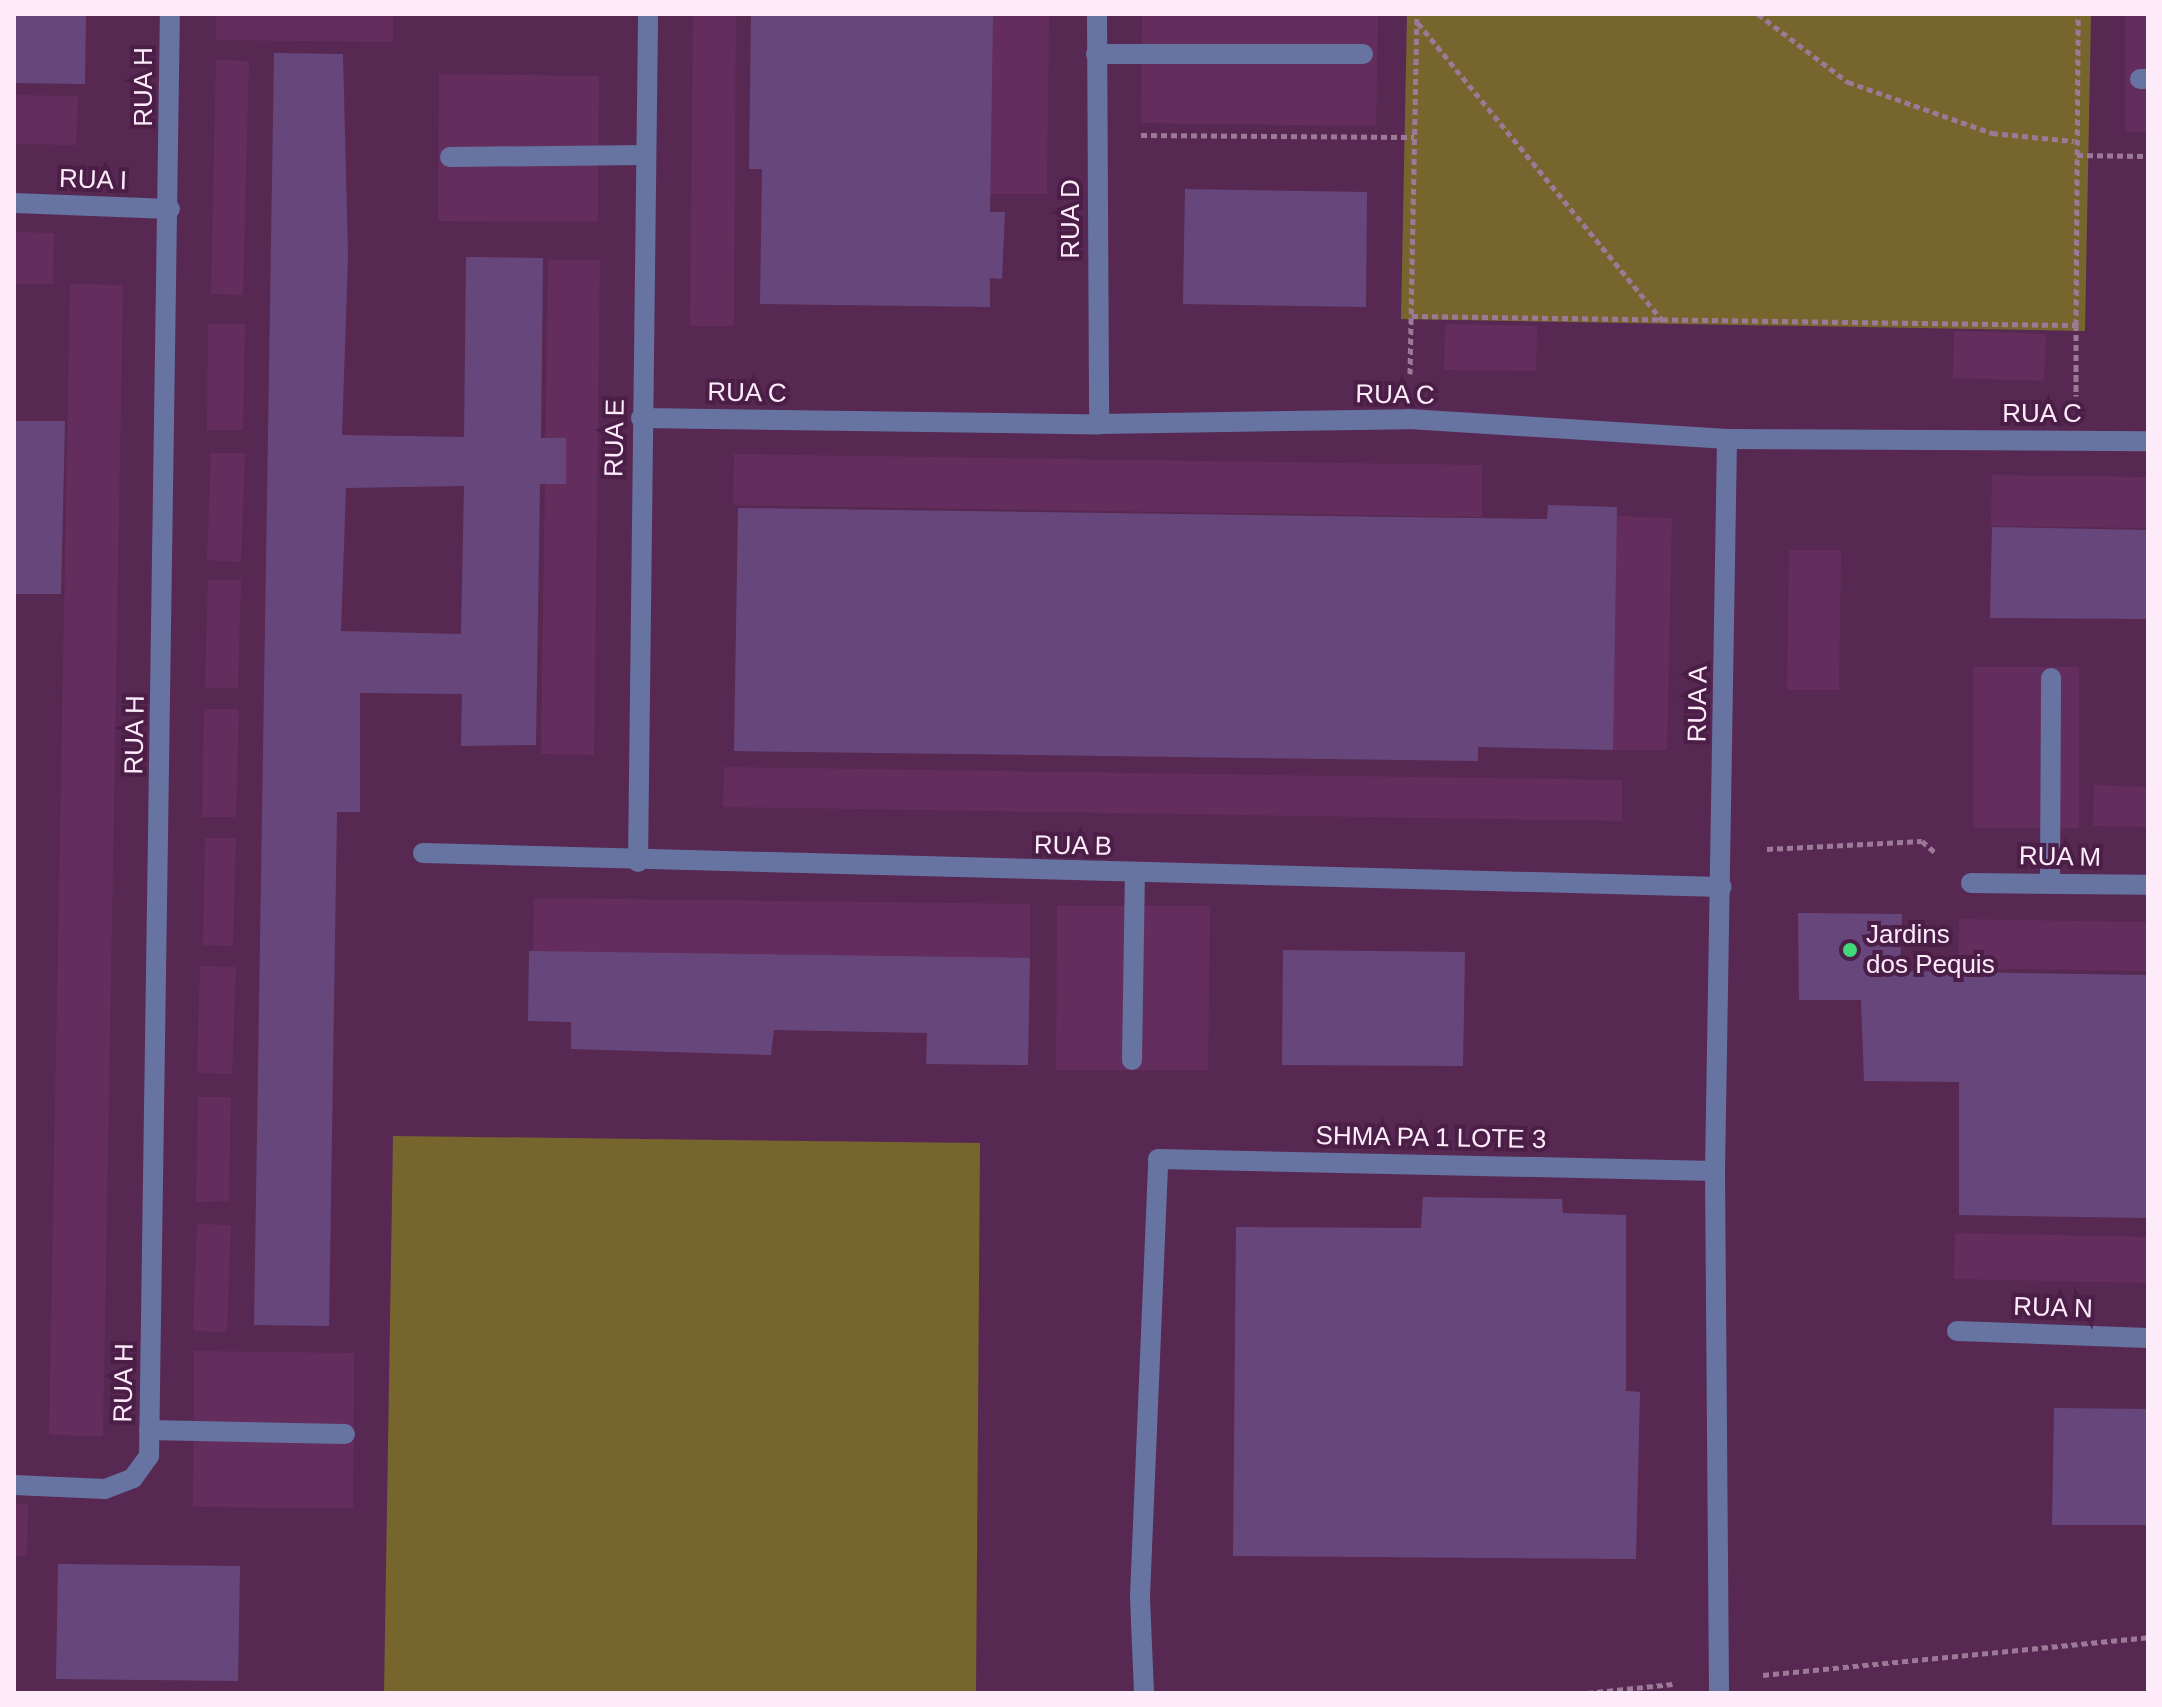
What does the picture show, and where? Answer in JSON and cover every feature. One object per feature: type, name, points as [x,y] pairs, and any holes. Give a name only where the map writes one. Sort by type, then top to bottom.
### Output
[{"type":"street","name":"RUA H","points":[[14,1485],[105,1489],[133,1478],[149,1456],[170,209],[170,14]]},
{"type":"street","name":"RUA E","points":[[638,862],[648,14]]},
{"type":"street","name":"RUA D","points":[[1097,14],[1099,424]]},
{"type":"street","points":[[1096,54],[1363,54]]},
{"type":"street","points":[[450,157],[645,155]]},
{"type":"street","name":"RUA I","points":[[14,203],[170,209]]},
{"type":"street","name":"RUA C","points":[[641,418],[1099,424],[1409,419],[1727,439],[2148,441]]},
{"type":"street","name":"RUA A","points":[[1715,1171],[1727,439]]},
{"type":"street","points":[[2050,881],[2051,678]]},
{"type":"street","name":"RUA B","points":[[423,853],[638,862],[1722,887]]},
{"type":"street","points":[[1132,1060],[1135,873]]},
{"type":"street","name":"RUA M","points":[[1971,883],[2050,881],[2148,885]]},
{"type":"street","name":"SHMA PA 1 LOTE 3","points":[[1144,1693],[1140,1596],[1158,1159],[1715,1171]]},
{"type":"street","points":[[1715,1171],[1718,1686]]},
{"type":"street","name":"RUA N","points":[[1957,1331],[2148,1338]]},
{"type":"street","points":[[149,1430],[345,1434]]},
{"type":"path","points":[[1758,14],[1848,82],[1992,133],[2074,141]]},
{"type":"path","points":[[2076,440],[2077,155],[2074,141],[2078,14]]},
{"type":"path","points":[[1409,419],[1417,18]]},
{"type":"path","points":[[1417,18],[1664,322]]},
{"type":"path","points":[[1124,135],[1414,137]]},
{"type":"path","points":[[2077,155],[2148,156]]},
{"type":"path","points":[[1412,316],[1664,322],[2076,325]]},
{"type":"path","points":[[1722,851],[1922,841],[1971,883]]},
{"type":"path","points":[[1587,1693],[1718,1686],[2148,1637]]},
{"type":"shaded area","points":[[216,14],[393,14],[393,42],[216,40]]},
{"type":"shaded area","points":[[693,14],[736,14],[734,326],[690,326]]},
{"type":"shaded area","points":[[989,14],[1049,14],[1047,194],[987,194]]},
{"type":"shaded area","points":[[1142,14],[1378,14],[1376,126],[1141,123]]},
{"type":"shaded area","points":[[1407,14],[2091,14],[2085,331],[1401,319]]},
{"type":"shaded area","points":[[2125,14],[2148,14],[2148,132],[2125,132]]},
{"type":"shaded area","points":[[216,60],[249,61],[243,295],[211,294]]},
{"type":"shaded area","points":[[439,74],[599,76],[598,222],[438,221]]},
{"type":"shaded area","points":[[14,95],[78,96],[76,145],[14,144]]},
{"type":"shaded area","points":[[14,232],[54,233],[53,284],[14,284]]},
{"type":"shaded area","points":[[548,260],[600,260],[594,755],[541,754]]},
{"type":"shaded area","points":[[70,284],[123,285],[103,1436],[49,1435]]},
{"type":"shaded area","points":[[208,324],[245,324],[243,430],[207,430]]},
{"type":"shaded area","points":[[1445,324],[1537,326],[1536,371],[1444,370]]},
{"type":"shaded area","points":[[1954,331],[2046,334],[2044,381],[1953,378]]},
{"type":"shaded area","points":[[211,453],[245,453],[241,562],[207,560]]},
{"type":"shaded area","points":[[734,454],[1482,465],[1482,517],[733,505]]},
{"type":"shaded area","points":[[1992,475],[2148,477],[2148,528],[1991,526]]},
{"type":"shaded area","points":[[1613,516],[1672,518],[1667,750],[1608,750]]},
{"type":"shaded area","points":[[1789,550],[1841,550],[1839,690],[1787,690]]},
{"type":"shaded area","points":[[208,580],[241,580],[238,688],[205,688]]},
{"type":"shaded area","points":[[1973,667],[2079,667],[2079,828],[1973,828]]},
{"type":"shaded area","points":[[204,709],[239,709],[236,817],[202,817]]},
{"type":"shaded area","points":[[724,767],[1622,780],[1622,821],[723,807]]},
{"type":"shaded area","points":[[2094,785],[2148,787],[2148,827],[2093,826]]},
{"type":"shaded area","points":[[205,838],[236,838],[233,946],[203,945]]},
{"type":"shaded area","points":[[534,898],[1030,904],[1030,959],[533,954]]},
{"type":"shaded area","points":[[1057,906],[1210,906],[1208,1070],[1056,1070]]},
{"type":"shaded area","points":[[1959,919],[2148,922],[2148,971],[1958,968]]},
{"type":"shaded area","points":[[200,966],[236,967],[232,1074],[197,1073]]},
{"type":"shaded area","points":[[198,1097],[231,1097],[229,1201],[196,1202]]},
{"type":"shaded area","points":[[393,1136],[980,1143],[976,1693],[384,1693]]},
{"type":"shaded area","points":[[197,1224],[231,1225],[227,1332],[193,1331]]},
{"type":"shaded area","points":[[1955,1233],[2148,1237],[2148,1283],[1954,1279]]},
{"type":"shaded area","points":[[194,1351],[354,1353],[353,1508],[193,1507]]},
{"type":"shaded area","points":[[14,1504],[28,1504],[27,1556],[14,1556]]},
{"type":"building","points":[[14,14],[86,14],[85,84],[14,83]]},
{"type":"building","points":[[751,14],[993,14],[990,212],[1005,212],[1002,279],[990,278],[990,307],[760,304],[762,169],[749,169]]},
{"type":"building","points":[[274,53],[343,54],[348,256],[342,435],[464,437],[466,257],[543,258],[541,438],[566,438],[566,484],[540,484],[536,745],[461,746],[462,694],[360,693],[360,812],[337,812],[329,1326],[254,1325]],"holes":[[[464,486],[461,634],[341,631],[346,488]]]},
{"type":"building","points":[[1185,189],[1367,192],[1366,307],[1183,304]]},
{"type":"building","points":[[14,421],[65,421],[61,594],[14,594]]},
{"type":"building","points":[[1548,505],[1617,507],[1613,750],[1478,747],[1478,761],[734,751],[738,508],[1547,519]]},
{"type":"building","points":[[1992,527],[2148,530],[2148,619],[1990,618]]},
{"type":"building","points":[[1798,913],[1902,914],[1900,971],[2148,975],[2148,1218],[1959,1215],[1959,1082],[1864,1081],[1861,1000],[1799,1000]]},
{"type":"building","points":[[1283,950],[1465,952],[1463,1066],[1282,1065]]},
{"type":"building","points":[[529,951],[1030,958],[1028,1065],[926,1064],[927,1033],[774,1030],[771,1055],[571,1049],[571,1022],[528,1021]]},
{"type":"building","points":[[1423,1197],[1562,1199],[1563,1213],[1626,1215],[1626,1391],[1640,1392],[1636,1559],[1233,1556],[1236,1227],[1421,1228]]},
{"type":"building","points":[[2054,1408],[2148,1409],[2148,1525],[2052,1525]]},
{"type":"building","points":[[58,1564],[240,1566],[238,1681],[56,1679]]},
{"type":"place","name":"Jardins dos Pequis","points":[[1850,950]]}]
